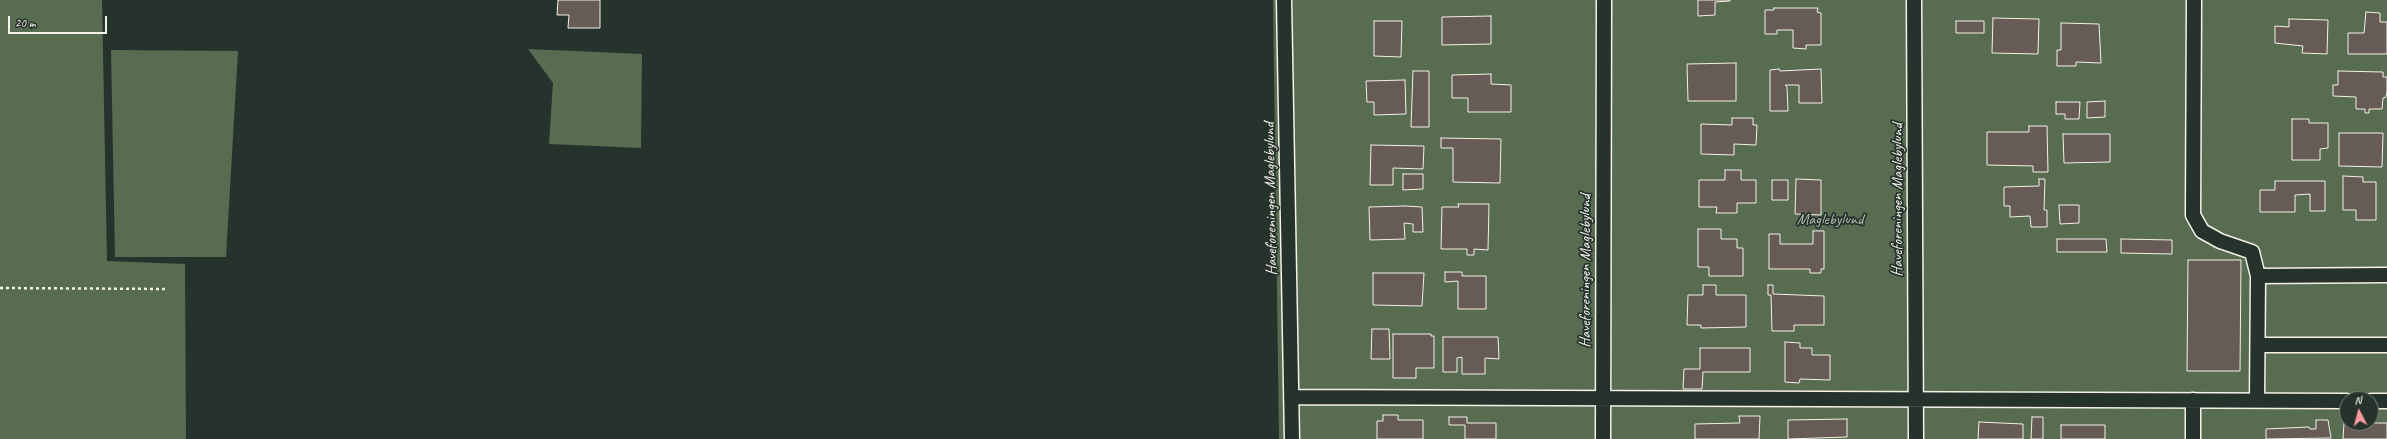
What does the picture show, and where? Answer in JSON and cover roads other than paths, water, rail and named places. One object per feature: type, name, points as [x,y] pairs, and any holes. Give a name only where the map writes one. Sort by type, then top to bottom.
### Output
[{"type":"lane","name":"Haveforeningen Maglebylund","points":[[1284,0],[1292,439]]},
{"type":"lane","name":"Haveforeningen Maglebylund","points":[[1603,439],[1604,0]]},
{"type":"lane","name":"Haveforeningen Maglebylund","points":[[1914,0],[1916,439]]},
{"type":"lane","points":[[2194,0],[2194,215],[2202,231],[2220,241],[2252,252],[2258,276],[2257,400]]},
{"type":"lane","points":[[2258,276],[2387,275]]},
{"type":"lane","points":[[2258,345],[2387,345]]},
{"type":"lane","points":[[1291,397],[2339,401]]},
{"type":"lane","points":[[2193,439],[2194,400]]},
{"type":"park label","name":"Maglebylund","points":[[1830,220]]}]
